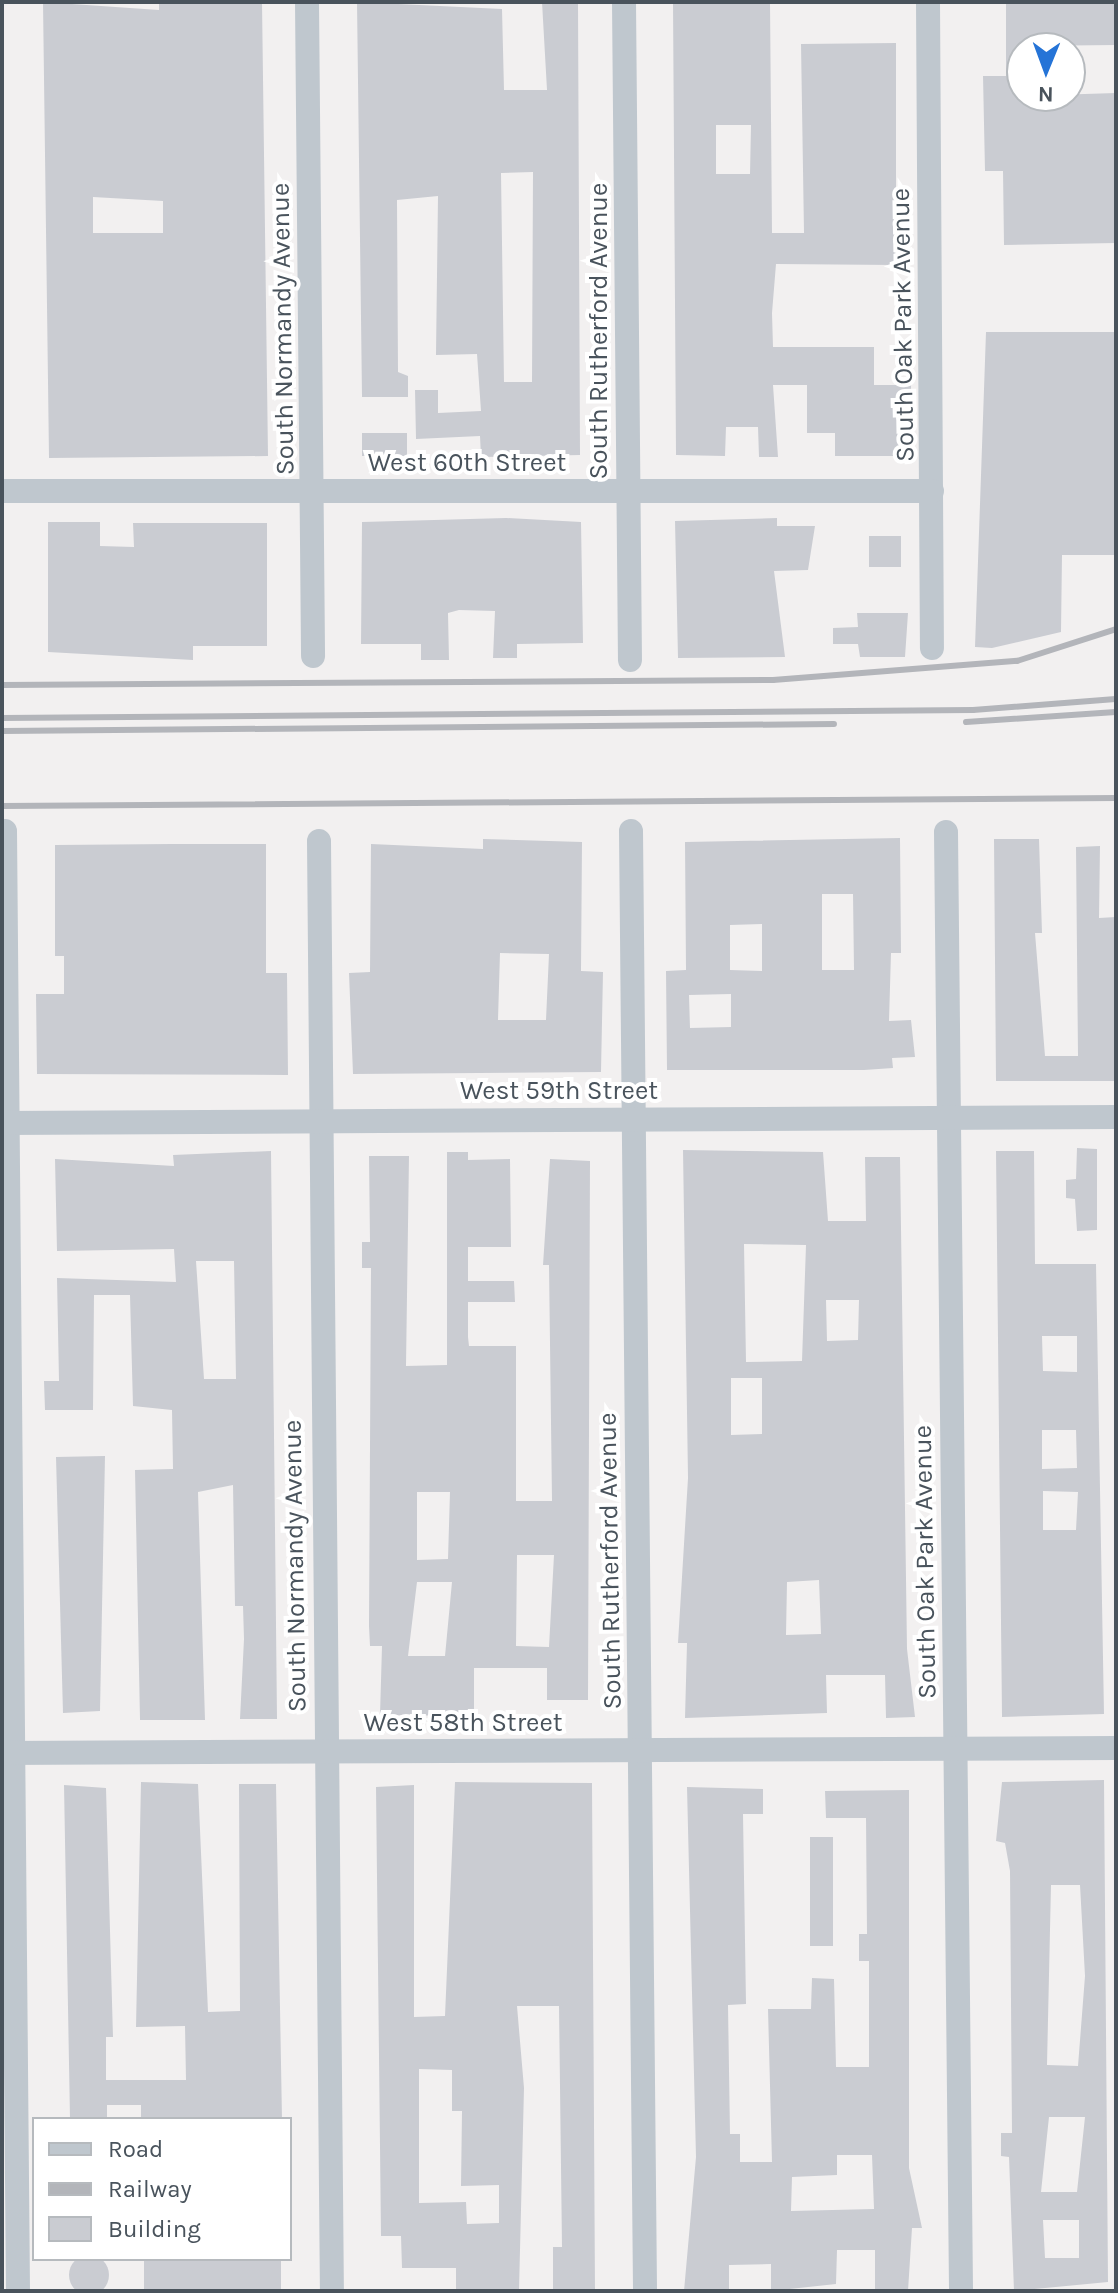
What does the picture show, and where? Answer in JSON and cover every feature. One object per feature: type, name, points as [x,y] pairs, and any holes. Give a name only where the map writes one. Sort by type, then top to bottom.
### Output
[{"type":"street","name":"South Normandy Avenue","points":[[307,2],[313,656]]},
{"type":"street","name":"South Rutherford Avenue","points":[[624,2],[630,660]]},
{"type":"street","name":"South Oak Park Avenue","points":[[928,2],[932,648]]},
{"type":"street","name":"West 60th Street","points":[[2,491],[932,491]]},
{"type":"street","points":[[5,831],[7,1753],[18,2291]]},
{"type":"street","name":"South Rutherford Avenue","points":[[631,831],[645,2291]]},
{"type":"street","name":"South Oak Park Avenue","points":[[946,832],[961,2291]]},
{"type":"street","name":"South Normandy Avenue","points":[[319,841],[319,1121],[332,2291]]},
{"type":"street","name":"West 59th Street","points":[[4,1123],[1116,1117]]},
{"type":"street","name":"West 58th Street","points":[[7,1753],[1116,1748]]},
{"type":"building","points":[[43,2],[159,10],[159,2],[262,2],[268,456],[49,458]],"holes":[[[93,197],[163,201],[163,233],[93,233]]]},
{"type":"building","points":[[357,2],[502,9],[504,90],[547,90],[542,2],[578,2],[580,455],[481,457],[480,436],[416,439],[415,390],[438,390],[438,413],[481,411],[477,354],[436,355],[438,196],[397,200],[398,372],[408,376],[408,397],[362,397]],"holes":[[[533,172],[532,382],[504,382],[501,173]]]},
{"type":"building","points":[[673,2],[770,2],[772,233],[804,233],[801,44],[896,43],[896,265],[776,264],[773,347],[874,347],[874,385],[911,385],[911,456],[835,456],[835,433],[807,433],[807,385],[773,385],[778,457],[759,457],[758,427],[726,427],[725,456],[676,455]],"holes":[[[716,125],[751,125],[750,174],[716,174]]]},
{"type":"building","points":[[1006,2],[1116,2],[1116,45],[1086,45],[1086,32],[1006,32]]},
{"type":"building","points":[[983,76],[1006,76],[1006,112],[1086,112],[1086,94],[1116,93],[1116,243],[1004,245],[1003,171],[985,171]]},
{"type":"building","points":[[986,332],[1116,332],[1116,555],[1062,555],[1061,632],[992,648],[975,647]]},
{"type":"building","points":[[362,433],[407,433],[407,456],[362,456]]},
{"type":"building","points":[[506,518],[581,522],[583,643],[517,644],[517,658],[493,658],[495,611],[459,610],[448,613],[449,660],[421,660],[421,644],[361,644],[362,522]]},
{"type":"building","points":[[777,518],[777,526],[815,526],[808,570],[774,571],[785,657],[678,658],[675,521]]},
{"type":"building","points":[[48,522],[100,522],[100,546],[134,547],[133,523],[267,523],[267,646],[193,646],[193,660],[48,652]]},
{"type":"building","points":[[869,536],[901,536],[901,567],[869,567]]},
{"type":"building","points":[[857,613],[908,613],[905,657],[860,657],[858,644],[833,644],[833,628],[858,627]]},
{"type":"building","points":[[900,838],[901,953],[891,953],[889,1021],[911,1020],[915,1057],[892,1058],[893,1068],[864,1070],[667,1070],[666,971],[686,970],[685,842]],"holes":[[[822,894],[853,894],[854,970],[822,970]],[[762,924],[762,971],[730,970],[730,925]],[[731,994],[731,1027],[690,1028],[689,995]]]},
{"type":"building","points":[[483,839],[582,842],[581,971],[603,972],[601,1072],[353,1074],[349,973],[370,972],[371,844],[483,849]],"holes":[[[500,953],[549,954],[546,1020],[498,1020]]]},
{"type":"building","points":[[994,839],[1039,839],[1042,933],[1035,933],[1045,1056],[1078,1056],[1076,847],[1100,846],[1099,918],[1116,917],[1116,1081],[996,1081]]},
{"type":"building","points":[[266,844],[266,973],[287,973],[288,1075],[37,1074],[36,994],[64,994],[64,956],[55,956],[55,845]]},
{"type":"building","points":[[1077,1148],[1097,1149],[1097,1230],[1077,1231],[1075,1199],[1066,1198],[1066,1180],[1076,1179]]},
{"type":"building","points":[[683,1150],[823,1152],[828,1221],[866,1221],[865,1157],[900,1157],[907,1649],[915,1717],[886,1718],[885,1675],[826,1675],[827,1713],[685,1718],[687,1643],[678,1643],[688,1478]],"holes":[[[744,1244],[806,1245],[802,1361],[746,1362]],[[826,1300],[859,1300],[858,1340],[827,1341]],[[731,1378],[762,1378],[762,1434],[731,1435]],[[819,1580],[821,1634],[786,1635],[787,1582]]]},
{"type":"building","points":[[271,1151],[277,1719],[240,1719],[244,1639],[243,1606],[235,1606],[233,1485],[198,1492],[205,1720],[140,1720],[135,1470],[173,1469],[172,1410],[133,1406],[130,1295],[94,1295],[93,1410],[45,1410],[44,1381],[59,1381],[57,1278],[176,1282],[174,1249],[57,1251],[55,1159],[174,1166],[173,1155]],"holes":[[[196,1261],[234,1261],[236,1379],[204,1379]]]},
{"type":"building","points":[[996,1151],[1034,1151],[1035,1264],[1096,1264],[1104,1714],[1002,1717]],"holes":[[[1042,1336],[1077,1336],[1077,1372],[1043,1371]],[[1042,1430],[1076,1430],[1077,1468],[1042,1469]],[[1043,1491],[1078,1492],[1076,1530],[1043,1530]]]},
{"type":"building","points":[[447,1152],[468,1152],[468,1160],[510,1159],[511,1247],[468,1247],[468,1281],[514,1281],[515,1302],[468,1302],[469,1346],[516,1346],[516,1501],[552,1501],[549,1265],[543,1265],[550,1159],[590,1161],[588,1700],[547,1700],[547,1668],[474,1668],[474,1716],[380,1715],[382,1646],[370,1646],[369,1626],[371,1268],[362,1268],[362,1242],[370,1242],[369,1156],[409,1156],[406,1366],[447,1365]],"holes":[[[417,1492],[450,1492],[448,1559],[417,1560]],[[517,1555],[554,1555],[549,1647],[516,1646]],[[417,1582],[452,1582],[445,1656],[408,1656]]]},
{"type":"building","points":[[105,1456],[100,1711],[63,1713],[56,1457]]},
{"type":"building","points":[[1104,1780],[1108,2282],[1014,2291],[1009,2157],[1001,2156],[1001,2133],[1012,2133],[1010,1871],[1005,1843],[996,1841],[1002,1782]],"holes":[[[1051,1885],[1080,1885],[1085,1976],[1078,2066],[1047,2065]],[[1049,2117],[1085,2117],[1077,2192],[1041,2192]],[[1043,2220],[1079,2220],[1079,2258],[1045,2258]]]},
{"type":"building","points":[[141,1782],[198,1784],[208,2012],[240,2011],[239,1784],[276,1784],[282,2117],[141,2117],[141,2105],[107,2105],[107,2117],[70,2117],[64,1785],[106,1788],[113,2037],[106,2037],[106,2080],[186,2080],[185,2026],[136,2027]]},
{"type":"building","points":[[455,1782],[592,1783],[595,2291],[553,2291],[553,2247],[562,2247],[559,2006],[517,2006],[524,2088],[519,2291],[456,2290],[456,2268],[402,2268],[401,2236],[381,2236],[376,1787],[414,1785],[414,2017],[445,2016]],"holes":[[[419,2069],[452,2070],[452,2111],[462,2111],[461,2186],[499,2185],[499,2223],[467,2224],[466,2202],[419,2203]]]},
{"type":"building","points":[[687,1787],[763,1789],[763,1814],[743,1814],[746,2004],[728,2005],[730,2134],[740,2134],[740,2162],[772,2162],[768,2009],[811,2009],[812,1978],[834,1979],[836,2067],[869,2067],[869,1961],[859,1961],[859,1934],[867,1934],[866,1818],[826,1818],[825,1791],[909,1790],[909,2168],[922,2228],[912,2228],[908,2291],[875,2291],[875,2250],[837,2250],[836,2284],[771,2291],[771,2264],[729,2265],[729,2291],[684,2291],[696,2157]],"holes":[[[837,2155],[872,2155],[874,2209],[791,2211],[792,2177],[837,2175]]]},
{"type":"building","points":[[810,1837],[833,1837],[833,1946],[810,1946]]},
{"type":"building","points":[[75,2261],[103,2261],[107,2267],[107,2283],[97,2293],[81,2293],[71,2283],[69,2275]]},
{"type":"building","points":[[144,2261],[281,2261],[281,2291],[144,2291]]},
{"type":"railway","points":[[2,685],[773,680],[1017,661],[1116,629]]},
{"type":"railway","points":[[2,718],[973,710],[1116,699]]},
{"type":"railway","points":[[966,722],[1116,712]]},
{"type":"railway","points":[[2,731],[834,724]]},
{"type":"railway","points":[[2,806],[1116,798]]}]
